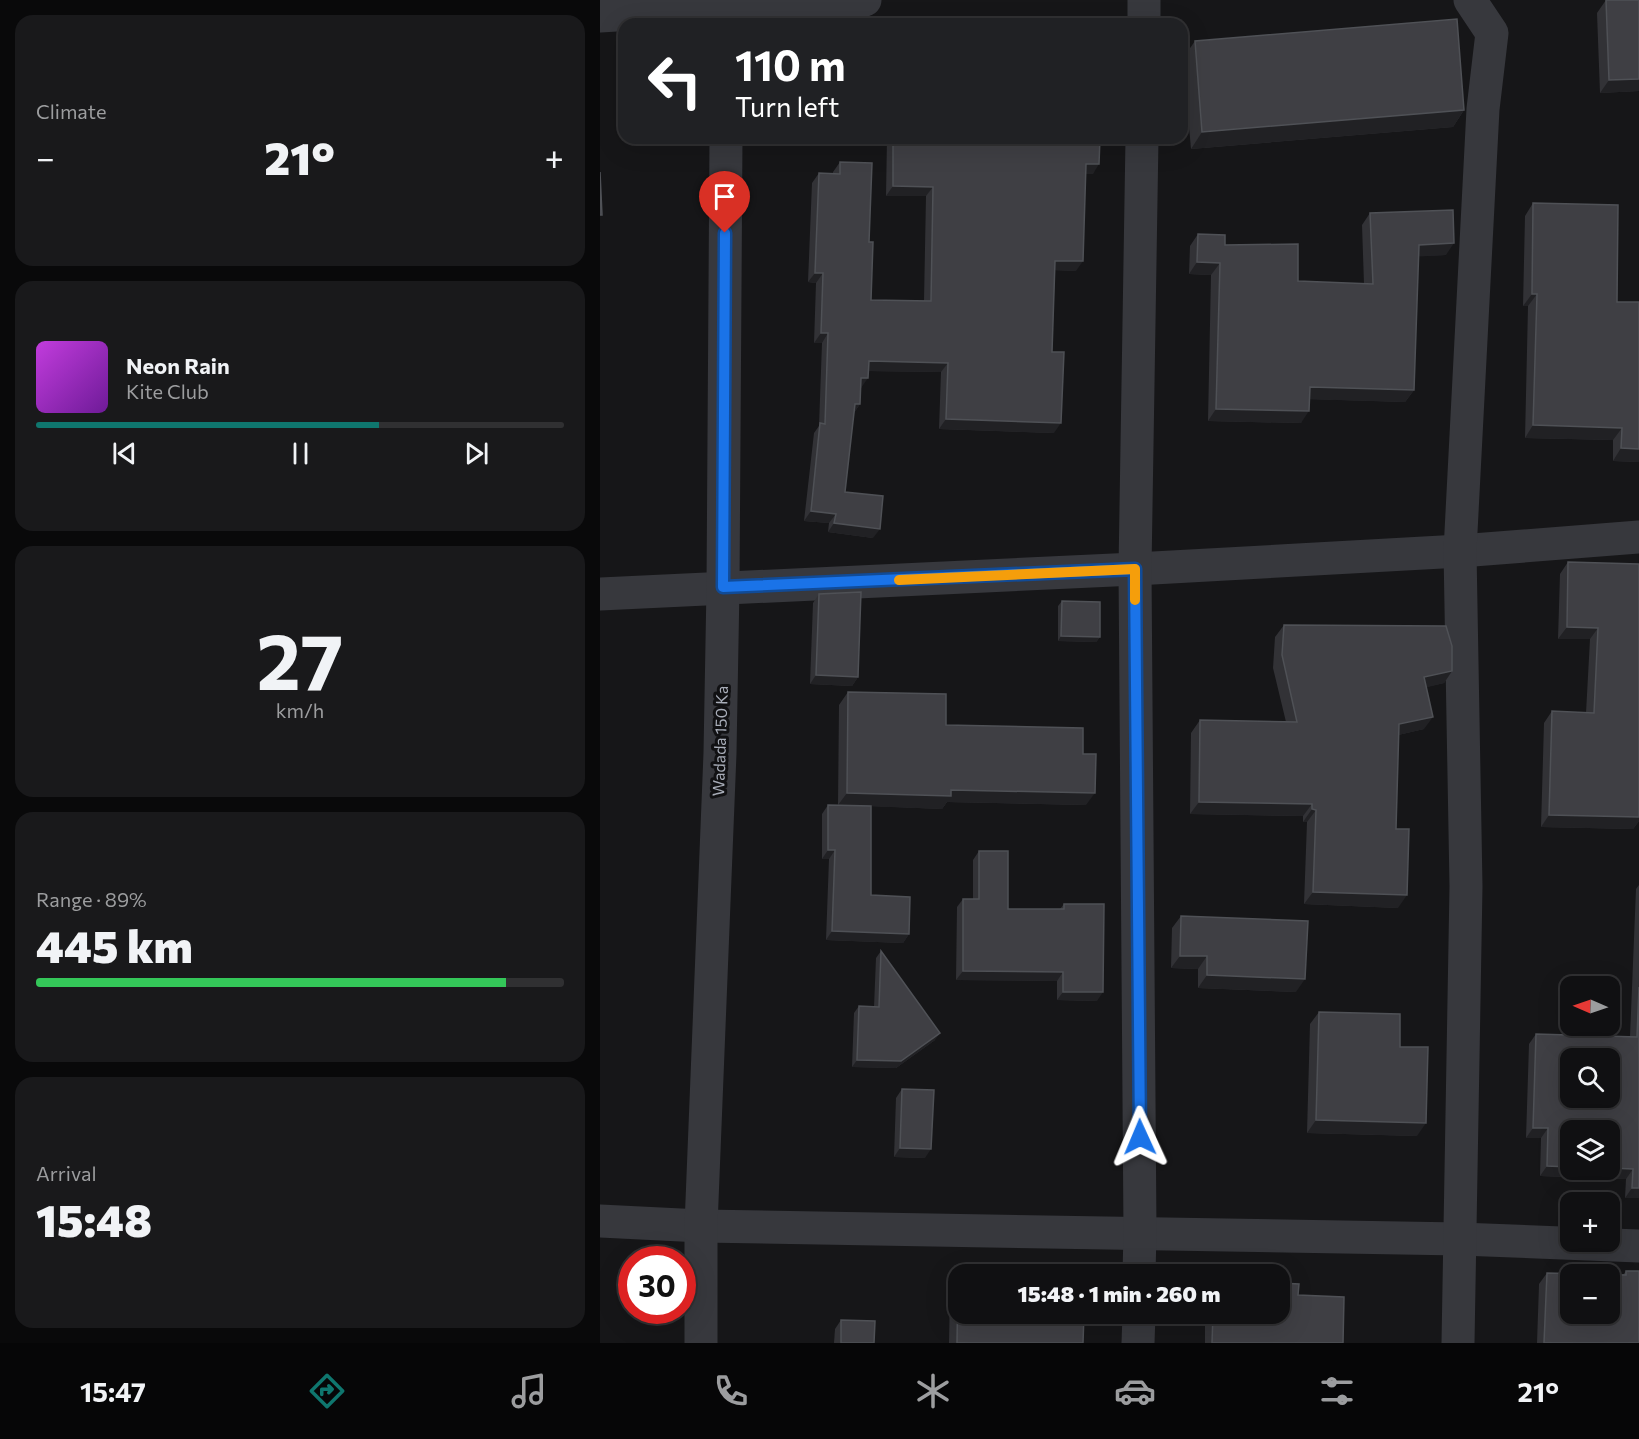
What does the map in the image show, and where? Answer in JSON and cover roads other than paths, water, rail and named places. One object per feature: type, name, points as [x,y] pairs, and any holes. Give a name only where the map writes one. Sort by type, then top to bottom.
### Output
[{"type":"street","points":[[600,16],[726,11],[865,0]]},
{"type":"street","points":[[1144,0],[1144,18]]},
{"type":"street","points":[[1458,1343],[1466,886],[1460,551],[1483,109],[1492,33],[1470,0]]},
{"type":"street","name":"Wadada 150 Ka","points":[[701,1343],[701,1226],[720,753],[726,144]]},
{"type":"street","points":[[1139,1264],[1135,569],[1142,144]]},
{"type":"street","points":[[600,594],[1135,569],[1460,551],[1639,537]]},
{"type":"street","points":[[600,1221],[701,1226],[1460,1239],[1639,1246]]},
{"type":"street","points":[[1138,1324],[1138,1343]]}]
